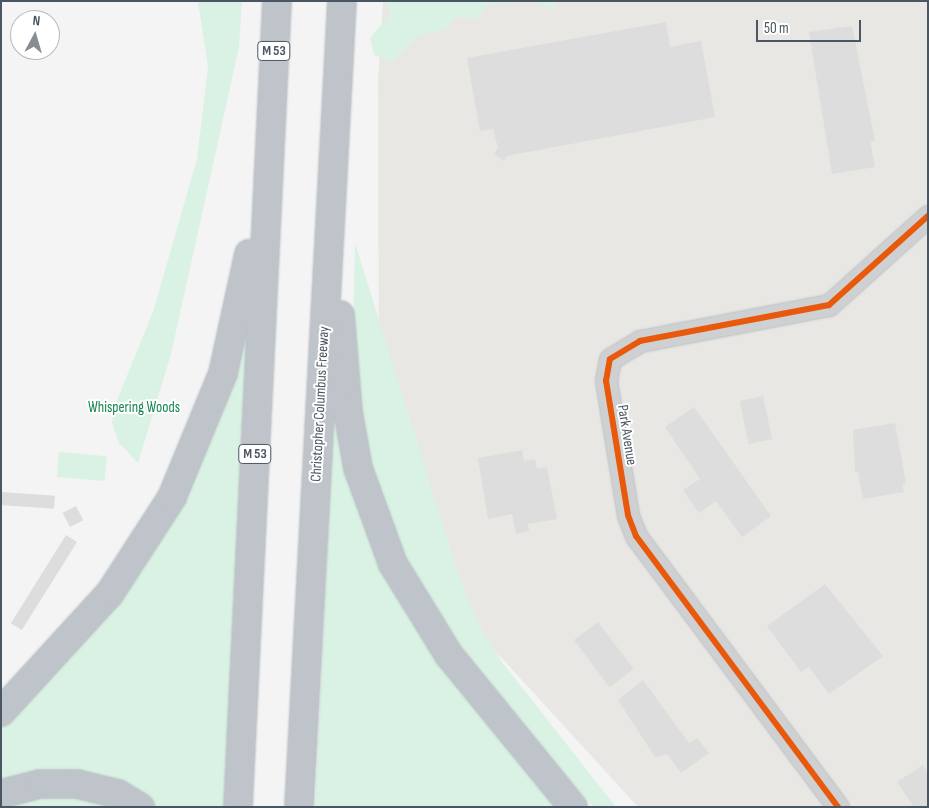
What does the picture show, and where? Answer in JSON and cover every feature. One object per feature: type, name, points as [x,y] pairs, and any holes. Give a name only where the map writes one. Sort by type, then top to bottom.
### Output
[{"type":"highway","name":"M 53","points":[[238,807],[277,1]]},
{"type":"highway","name":"Christopher Columbus Freeway","points":[[299,807],[342,1]]},
{"type":"highway","points":[[1,712],[116,585],[144,546],[198,443],[223,373],[245,285],[271,102]]},
{"type":"highway","points":[[333,168],[348,412],[373,515],[393,564],[431,630],[573,807]]},
{"type":"highway","points":[[1,794],[40,784],[77,784],[118,794],[140,807]]},
{"type":"street","name":"Park Avenue","points":[[838,807],[636,536],[628,515],[606,381],[610,359],[640,341],[830,305],[928,216]]},
{"type":"shaded area","points":[[383,1],[928,1],[928,807],[638,807],[478,632],[379,438],[378,81]]},
{"type":"green space","name":"Whispering Woods","points":[[198,1],[242,1],[239,47],[171,354],[138,463],[119,443],[112,423],[115,405],[153,312],[197,159],[208,67]]},
{"type":"green space","points":[[385,1],[530,1],[487,5],[476,19],[457,17],[445,29],[418,36],[392,62],[374,55],[370,38],[391,13]]},
{"type":"green space","points":[[530,1],[557,1],[555,9]]},
{"type":"green space","points":[[355,243],[458,573],[480,626],[502,662],[616,807],[593,807],[486,683],[401,556],[375,487],[360,419],[353,334]]},
{"type":"green space","points":[[242,341],[248,342],[224,807],[156,807],[142,797],[1,785],[1,728],[75,648]]},
{"type":"green space","points":[[334,413],[338,413],[348,468],[560,807],[315,807]]},
{"type":"green space","points":[[59,452],[107,456],[105,481],[57,477]]},
{"type":"green space","points":[[68,794],[118,807],[1,807],[10,802]]},
{"type":"building","points":[[666,22],[670,47],[701,41],[715,117],[507,156],[504,161],[494,154],[498,148],[493,129],[480,131],[467,58]]},
{"type":"building","points":[[852,26],[875,141],[870,141],[875,167],[832,174],[809,32]]},
{"type":"building","points":[[763,396],[772,439],[749,444],[740,401]]},
{"type":"building","points":[[694,407],[771,516],[742,537],[716,501],[699,513],[683,490],[700,479],[665,427]]},
{"type":"building","points":[[895,423],[906,483],[902,485],[904,492],[863,499],[858,472],[855,472],[853,430]]},
{"type":"building","points":[[522,450],[524,461],[535,459],[537,469],[547,467],[557,519],[528,524],[529,531],[516,534],[512,514],[488,519],[478,458]]},
{"type":"building","points":[[1,492],[55,496],[54,509],[1,505]]},
{"type":"building","points":[[76,506],[83,520],[70,527],[63,513]]},
{"type":"building","points":[[66,535],[77,542],[22,630],[11,623]]},
{"type":"building","points":[[825,584],[883,656],[829,694],[809,667],[801,672],[767,626]]},
{"type":"building","points":[[598,622],[634,669],[610,687],[574,640]]},
{"type":"building","points":[[643,680],[689,743],[697,738],[709,753],[681,773],[667,754],[655,757],[618,700]]},
{"type":"building","points":[[923,765],[928,772],[928,807],[914,807],[897,782]]},
{"type":"cycle path","points":[[838,807],[636,536],[628,515],[606,381],[610,359],[640,341],[829,305],[928,216]]}]
